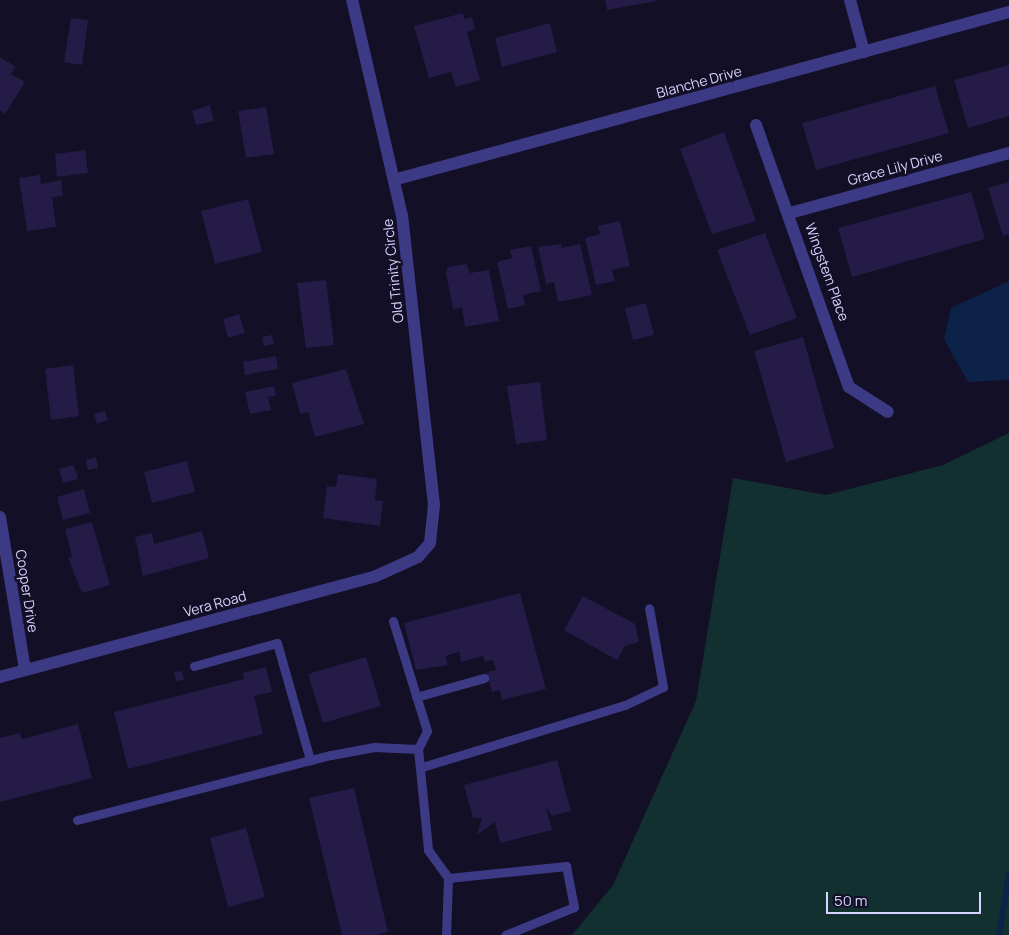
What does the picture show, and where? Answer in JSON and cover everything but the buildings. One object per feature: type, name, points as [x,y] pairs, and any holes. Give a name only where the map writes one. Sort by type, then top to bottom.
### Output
[{"type":"street","name":"Old Trinity Circle","points":[[352,0],[397,179],[434,505],[430,543]]},
{"type":"street","points":[[850,0],[864,52]]},
{"type":"street","name":"Blanche Drive","points":[[397,179],[1009,12]]},
{"type":"street","name":"Wingstem Place","points":[[756,125],[790,213],[849,387],[888,412]]},
{"type":"street","name":"Grace Lily Drive","points":[[790,213],[1009,153]]},
{"type":"street","name":"Cooper Drive","points":[[0,517],[25,670]]},
{"type":"street","name":"Vera Road","points":[[0,677],[376,576],[418,558],[430,543]]},
{"type":"lane","points":[[422,767],[624,705],[663,687],[648,608]]},
{"type":"lane","points":[[393,620],[426,731],[418,749],[422,767],[428,850],[448,878],[446,935]]},
{"type":"lane","points":[[194,666],[277,643],[310,760]]},
{"type":"lane","points":[[416,697],[484,678]]},
{"type":"lane","points":[[77,820],[310,760],[374,747],[418,749]]},
{"type":"lane","points":[[448,878],[566,866],[574,907],[505,935]]},
{"type":"green space","points":[[1009,433],[1009,935],[572,935],[613,885],[696,701],[733,478],[826,495],[943,465]]},
{"type":"water","points":[[1009,281],[1009,380],[968,382],[944,339],[951,308]]},
{"type":"waterway","points":[[999,935],[1009,874]]}]
